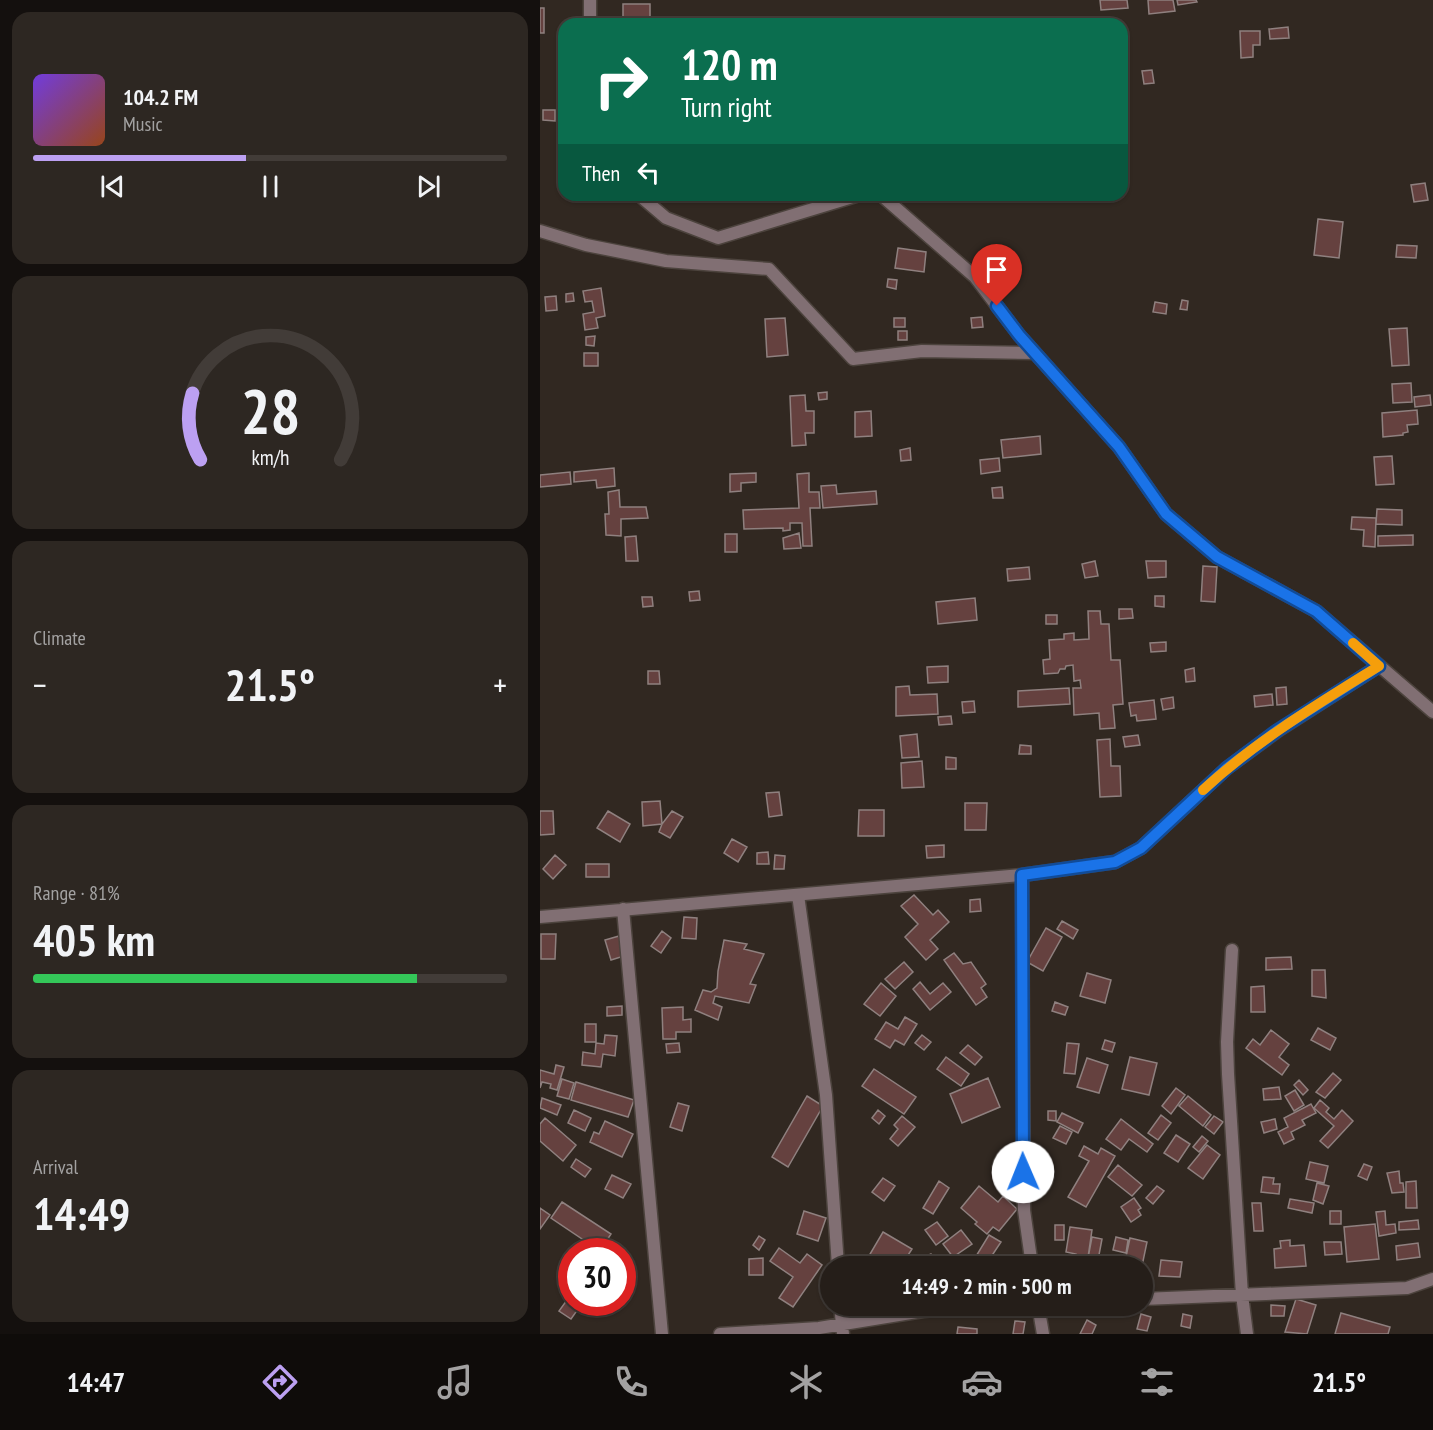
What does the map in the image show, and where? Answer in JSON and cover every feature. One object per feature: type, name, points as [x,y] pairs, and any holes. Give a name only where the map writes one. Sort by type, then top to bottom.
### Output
[{"type":"street","points":[[590,0],[590,18]]},
{"type":"street","points":[[646,201],[666,218],[718,238],[839,201]]},
{"type":"street","points":[[888,201],[975,276],[1035,353],[1119,447],[1166,514],[1217,557],[1316,611],[1433,712]]},
{"type":"street","points":[[540,231],[586,245],[666,261],[769,269],[853,359],[922,351],[1035,353]]},
{"type":"street","points":[[540,917],[1022,875],[1115,862],[1141,848],[1227,768],[1278,730],[1379,666]]},
{"type":"street","points":[[1022,875],[1024,1199],[1031,1256]]},
{"type":"street","points":[[798,895],[826,1095],[837,1256]]},
{"type":"street","points":[[623,909],[662,1334]]},
{"type":"street","points":[[1232,950],[1227,1042],[1228,1074],[1242,1295],[1247,1334]]},
{"type":"street","points":[[1153,1299],[1407,1288],[1433,1279]]},
{"type":"street","points":[[720,1334],[819,1328],[842,1329],[900,1316]]},
{"type":"street","points":[[1040,1316],[1043,1334]]},
{"type":"building","points":[[1100,0],[1127,0],[1128,8],[1101,10]]},
{"type":"building","points":[[1148,0],[1173,0],[1175,11],[1149,14]]},
{"type":"building","points":[[1177,0],[1196,0],[1197,2],[1178,5]]},
{"type":"building","points":[[623,4],[650,4],[650,18],[623,18]]},
{"type":"building","points":[[540,8],[544,8],[544,33],[540,33]]},
{"type":"building","points":[[1288,27],[1289,38],[1270,39],[1269,29]]},
{"type":"building","points":[[1240,31],[1260,31],[1260,45],[1253,45],[1253,57],[1241,58]]},
{"type":"building","points":[[1152,70],[1154,83],[1144,84],[1142,71]]},
{"type":"building","points":[[543,110],[555,110],[555,121],[543,120]]},
{"type":"building","points":[[1425,183],[1428,200],[1414,202],[1411,185]]},
{"type":"building","points":[[1318,219],[1343,222],[1339,258],[1314,255]]},
{"type":"building","points":[[1397,245],[1417,246],[1416,258],[1396,257]]},
{"type":"building","points":[[898,248],[926,252],[924,272],[895,268]]},
{"type":"building","points":[[888,279],[897,280],[896,289],[887,287]]},
{"type":"building","points":[[601,288],[605,316],[596,318],[598,328],[585,330],[583,314],[594,312],[592,301],[585,302],[583,291]]},
{"type":"building","points":[[573,293],[574,301],[566,302],[566,294]]},
{"type":"building","points":[[556,296],[557,310],[546,311],[545,297]]},
{"type":"building","points":[[1182,300],[1188,301],[1187,310],[1180,309]]},
{"type":"building","points":[[1155,302],[1167,304],[1166,314],[1153,312]]},
{"type":"building","points":[[982,317],[983,327],[972,328],[971,318]]},
{"type":"building","points":[[785,318],[788,355],[767,357],[765,319]]},
{"type":"building","points":[[894,318],[905,318],[905,327],[894,327]]},
{"type":"building","points":[[1407,328],[1409,365],[1392,366],[1389,329]]},
{"type":"building","points":[[898,331],[907,331],[907,340],[898,340]]},
{"type":"building","points":[[595,336],[594,346],[586,345],[586,337]]},
{"type":"building","points":[[584,353],[598,353],[598,366],[584,366]]},
{"type":"building","points":[[1411,383],[1412,402],[1393,403],[1392,384]]},
{"type":"building","points":[[827,392],[827,399],[819,400],[818,393]]},
{"type":"building","points":[[805,395],[806,411],[814,411],[814,433],[805,433],[806,445],[792,446],[790,396]]},
{"type":"building","points":[[1430,395],[1431,405],[1415,407],[1414,397]]},
{"type":"building","points":[[1417,410],[1418,424],[1407,425],[1408,432],[1403,435],[1383,437],[1382,413]]},
{"type":"building","points":[[871,411],[872,436],[855,437],[855,412]]},
{"type":"building","points":[[1040,436],[1041,454],[1003,458],[1001,440]]},
{"type":"building","points":[[910,448],[911,460],[901,461],[900,450]]},
{"type":"building","points":[[1392,456],[1394,484],[1376,485],[1374,457]]},
{"type":"building","points":[[999,458],[1000,471],[981,474],[980,460]]},
{"type":"building","points":[[614,468],[615,486],[597,488],[596,480],[574,482],[574,472]]},
{"type":"building","points":[[570,472],[571,484],[540,487],[540,475]]},
{"type":"building","points":[[756,473],[756,482],[741,483],[741,491],[730,492],[730,474]]},
{"type":"building","points":[[809,473],[809,492],[819,492],[820,508],[810,508],[812,546],[803,546],[802,523],[790,523],[790,530],[783,531],[783,528],[744,529],[743,510],[799,508],[797,474]]},
{"type":"building","points":[[836,485],[837,494],[876,491],[877,504],[823,508],[821,486]]},
{"type":"building","points":[[1002,487],[1003,498],[993,498],[992,488]]},
{"type":"building","points":[[619,490],[620,507],[646,507],[648,518],[621,519],[621,536],[606,535],[605,514],[609,514],[608,492]]},
{"type":"building","points":[[1377,509],[1402,510],[1402,525],[1376,524]]},
{"type":"building","points":[[1352,517],[1376,518],[1375,547],[1363,546],[1364,530],[1351,529]]},
{"type":"building","points":[[799,533],[801,548],[784,549],[783,538]]},
{"type":"building","points":[[725,534],[737,534],[737,552],[725,552]]},
{"type":"building","points":[[1413,535],[1413,545],[1378,546],[1378,536]]},
{"type":"building","points":[[636,536],[638,561],[626,561],[625,537]]},
{"type":"building","points":[[1095,561],[1098,576],[1085,578],[1082,564]]},
{"type":"building","points":[[1146,561],[1166,561],[1166,577],[1148,578]]},
{"type":"building","points":[[1203,566],[1217,567],[1215,602],[1201,601]]},
{"type":"building","points":[[1029,567],[1030,579],[1008,581],[1007,569]]},
{"type":"building","points":[[699,591],[700,600],[690,601],[689,592]]},
{"type":"building","points":[[1155,596],[1164,596],[1164,607],[1155,606]]},
{"type":"building","points":[[642,597],[652,597],[653,606],[643,607]]},
{"type":"building","points":[[975,598],[977,620],[938,624],[936,602]]},
{"type":"building","points":[[1119,609],[1132,609],[1133,618],[1119,619]]},
{"type":"building","points":[[1088,611],[1100,611],[1101,624],[1109,624],[1111,660],[1120,660],[1123,704],[1113,705],[1115,728],[1100,729],[1099,713],[1074,715],[1073,688],[1081,688],[1080,680],[1074,681],[1073,665],[1060,669],[1058,673],[1044,674],[1043,660],[1050,659],[1049,640],[1064,639],[1064,634],[1074,633],[1074,640],[1089,639]]},
{"type":"building","points":[[1046,615],[1057,615],[1057,624],[1046,624]]},
{"type":"building","points":[[1166,642],[1166,651],[1151,652],[1150,643]]},
{"type":"building","points":[[948,666],[948,682],[928,683],[927,667]]},
{"type":"building","points":[[1194,668],[1195,681],[1186,682],[1185,670]]},
{"type":"building","points":[[648,671],[659,671],[660,684],[648,684]]},
{"type":"building","points":[[909,686],[910,695],[937,694],[938,714],[896,716],[896,687]]},
{"type":"building","points":[[1286,687],[1287,704],[1277,705],[1276,688]]},
{"type":"building","points":[[1069,688],[1070,704],[1018,707],[1018,691]]},
{"type":"building","points":[[1272,694],[1273,705],[1255,707],[1254,696]]},
{"type":"building","points":[[1173,697],[1174,708],[1163,710],[1161,699]]},
{"type":"building","points":[[1154,700],[1156,719],[1137,721],[1136,715],[1131,716],[1129,703]]},
{"type":"building","points":[[974,701],[975,712],[963,713],[962,702]]},
{"type":"building","points":[[951,716],[952,724],[939,725],[938,717]]},
{"type":"building","points":[[917,734],[919,757],[902,758],[900,736]]},
{"type":"building","points":[[1138,735],[1140,745],[1125,747],[1123,737]]},
{"type":"building","points":[[1110,739],[1111,766],[1120,766],[1121,796],[1100,797],[1097,740]]},
{"type":"building","points":[[1020,745],[1031,746],[1031,754],[1019,754]]},
{"type":"building","points":[[946,757],[956,758],[956,769],[946,769]]},
{"type":"building","points":[[922,761],[924,787],[902,788],[901,763]]},
{"type":"building","points":[[779,792],[782,815],[769,817],[766,793]]},
{"type":"building","points":[[660,801],[662,824],[643,826],[642,802]]},
{"type":"building","points":[[965,803],[987,803],[986,830],[965,830]]},
{"type":"building","points":[[859,810],[884,810],[884,836],[858,836]]},
{"type":"building","points":[[540,811],[553,811],[554,834],[540,835]]},
{"type":"building","points":[[608,811],[630,824],[620,842],[597,828]]},
{"type":"building","points":[[672,811],[683,817],[670,838],[659,832]]},
{"type":"building","points":[[732,839],[747,847],[738,862],[724,853]]},
{"type":"building","points":[[944,845],[944,857],[927,858],[926,846]]},
{"type":"building","points":[[768,852],[769,864],[757,864],[757,853]]},
{"type":"building","points":[[555,855],[566,865],[553,879],[543,869]]},
{"type":"building","points":[[775,855],[785,856],[784,869],[774,869]]},
{"type":"building","points":[[586,864],[609,864],[609,877],[586,877]]},
{"type":"building","points":[[914,895],[933,915],[938,910],[949,922],[930,940],[938,949],[926,960],[905,937],[918,924],[901,906]]},
{"type":"building","points":[[980,899],[981,911],[970,912],[970,900]]},
{"type":"building","points":[[684,917],[697,918],[696,939],[682,938]]},
{"type":"building","points":[[1062,921],[1078,930],[1073,939],[1057,929]]},
{"type":"building","points":[[1046,928],[1062,937],[1043,971],[1027,962]]},
{"type":"building","points":[[662,931],[671,938],[661,953],[651,946]]},
{"type":"building","points":[[541,934],[556,934],[555,959],[541,959]]},
{"type":"building","points":[[619,936],[624,956],[611,960],[605,940]]},
{"type":"building","points":[[724,940],[747,944],[744,949],[764,954],[750,984],[756,985],[749,1003],[715,996],[713,1003],[722,1007],[718,1020],[695,1010],[703,990],[711,992],[717,988]]},
{"type":"building","points":[[954,953],[963,964],[971,962],[986,984],[981,988],[987,997],[976,1005],[944,960]]},
{"type":"building","points":[[1291,957],[1292,969],[1266,970],[1266,958]]},
{"type":"building","points":[[904,962],[913,972],[895,989],[885,979]]},
{"type":"building","points":[[1312,970],[1325,970],[1326,998],[1312,996]]},
{"type":"building","points":[[1087,973],[1111,980],[1105,1003],[1080,996]]},
{"type":"building","points":[[920,982],[930,994],[943,983],[951,992],[930,1010],[913,989]]},
{"type":"building","points":[[881,983],[896,996],[880,1016],[864,1004]]},
{"type":"building","points":[[1264,986],[1265,1012],[1251,1012],[1251,987]]},
{"type":"building","points":[[1055,1002],[1068,1007],[1065,1015],[1052,1011]]},
{"type":"building","points":[[622,1006],[622,1015],[607,1016],[607,1007]]},
{"type":"building","points":[[683,1007],[683,1020],[691,1019],[691,1032],[676,1032],[676,1039],[663,1039],[662,1008]]},
{"type":"building","points":[[905,1017],[917,1024],[904,1045],[895,1040],[890,1048],[875,1039],[886,1022],[898,1029]]},
{"type":"building","points":[[585,1024],[596,1024],[596,1042],[585,1042]]},
{"type":"building","points":[[1318,1028],[1336,1038],[1330,1050],[1311,1040]]},
{"type":"building","points":[[1271,1030],[1289,1044],[1279,1057],[1289,1065],[1282,1075],[1246,1048],[1253,1039],[1260,1045]]},
{"type":"building","points":[[605,1035],[617,1036],[615,1056],[603,1054],[601,1067],[582,1065],[583,1052],[595,1054],[596,1043],[604,1044]]},
{"type":"building","points":[[922,1035],[931,1042],[924,1050],[915,1043]]},
{"type":"building","points":[[1105,1040],[1115,1043],[1112,1052],[1102,1049]]},
{"type":"building","points":[[679,1043],[680,1052],[667,1053],[666,1044]]},
{"type":"building","points":[[1067,1043],[1079,1044],[1075,1074],[1064,1073]]},
{"type":"building","points":[[968,1045],[982,1057],[975,1065],[960,1053]]},
{"type":"building","points":[[946,1057],[969,1074],[961,1086],[937,1069]]},
{"type":"building","points":[[1130,1057],[1157,1063],[1149,1095],[1122,1089]]},
{"type":"building","points":[[1087,1058],[1108,1065],[1099,1093],[1077,1087]]},
{"type":"building","points":[[556,1065],[564,1067],[557,1090],[550,1088],[551,1084],[542,1082],[540,1088],[540,1070],[554,1074]]},
{"type":"building","points":[[874,1069],[916,1097],[904,1114],[862,1086]]},
{"type":"building","points":[[1333,1073],[1341,1080],[1325,1098],[1316,1092]]},
{"type":"building","points":[[988,1078],[1000,1107],[962,1123],[950,1094]]},
{"type":"building","points":[[562,1079],[574,1083],[569,1099],[557,1096]]},
{"type":"building","points":[[1299,1080],[1308,1090],[1303,1095],[1294,1085]]},
{"type":"building","points":[[576,1082],[634,1100],[628,1117],[571,1100]]},
{"type":"building","points":[[1279,1087],[1281,1099],[1264,1100],[1263,1089]]},
{"type":"building","points":[[1176,1088],[1185,1095],[1171,1114],[1162,1106]]},
{"type":"building","points":[[1295,1090],[1304,1105],[1294,1111],[1285,1096]]},
{"type":"building","points":[[807,1096],[823,1106],[788,1167],[772,1157]]},
{"type":"building","points":[[1188,1096],[1211,1115],[1203,1126],[1179,1106]]},
{"type":"building","points":[[542,1098],[561,1105],[557,1115],[540,1108]]},
{"type":"building","points":[[1320,1100],[1329,1108],[1326,1112],[1334,1119],[1342,1110],[1353,1121],[1328,1148],[1320,1141],[1334,1126],[1314,1108]]},
{"type":"building","points":[[678,1103],[689,1106],[682,1131],[670,1127]]},
{"type":"building","points":[[1311,1104],[1316,1113],[1302,1120],[1305,1125],[1291,1132],[1294,1139],[1284,1144],[1278,1132],[1288,1127],[1284,1118]]},
{"type":"building","points":[[574,1110],[591,1118],[585,1131],[568,1123]]},
{"type":"building","points":[[878,1110],[885,1116],[879,1124],[872,1118]]},
{"type":"building","points":[[1048,1111],[1056,1111],[1056,1121],[1048,1120]]},
{"type":"building","points":[[1062,1113],[1083,1123],[1078,1133],[1057,1122]]},
{"type":"building","points":[[1161,1115],[1171,1123],[1158,1140],[1148,1133]]},
{"type":"building","points":[[902,1116],[915,1127],[898,1146],[890,1139],[898,1129],[894,1125]]},
{"type":"building","points":[[1214,1116],[1223,1122],[1214,1134],[1205,1127]]},
{"type":"building","points":[[545,1118],[576,1145],[563,1161],[540,1141],[540,1124]]},
{"type":"building","points":[[1121,1119],[1153,1144],[1147,1152],[1129,1139],[1121,1150],[1106,1139]]},
{"type":"building","points":[[1275,1119],[1277,1129],[1264,1133],[1261,1122]]},
{"type":"building","points":[[605,1121],[633,1134],[622,1157],[590,1142],[594,1132],[599,1134]]},
{"type":"building","points":[[1060,1126],[1072,1132],[1066,1144],[1053,1138]]},
{"type":"building","points":[[1176,1135],[1190,1144],[1178,1162],[1164,1153]]},
{"type":"building","points":[[1202,1136],[1208,1141],[1199,1152],[1193,1147]]},
{"type":"building","points":[[1207,1145],[1220,1155],[1203,1179],[1188,1168]]},
{"type":"building","points":[[1084,1146],[1098,1154],[1101,1148],[1115,1156],[1086,1207],[1068,1197],[1089,1161],[1079,1156]]},
{"type":"building","points":[[576,1159],[591,1169],[585,1177],[571,1167]]},
{"type":"building","points":[[1310,1162],[1328,1166],[1324,1183],[1306,1179]]},
{"type":"building","points":[[1364,1164],[1372,1167],[1367,1180],[1358,1176]]},
{"type":"building","points":[[1118,1165],[1142,1185],[1132,1196],[1108,1177]]},
{"type":"building","points":[[1399,1171],[1400,1183],[1403,1183],[1404,1192],[1392,1193],[1387,1173]]},
{"type":"building","points":[[612,1175],[631,1184],[623,1198],[605,1189]]},
{"type":"building","points":[[1263,1177],[1274,1178],[1273,1184],[1280,1184],[1279,1194],[1261,1192]]},
{"type":"building","points":[[883,1178],[895,1186],[884,1201],[872,1192]]},
{"type":"building","points":[[939,1181],[949,1188],[933,1214],[923,1208]]},
{"type":"building","points":[[1416,1181],[1417,1208],[1406,1208],[1406,1182]]},
{"type":"building","points":[[1317,1183],[1329,1186],[1323,1204],[1313,1200]]},
{"type":"building","points":[[979,1186],[998,1202],[1003,1196],[1017,1209],[999,1231],[993,1227],[987,1234],[961,1208]]},
{"type":"building","points":[[1157,1186],[1164,1191],[1153,1204],[1146,1198]]},
{"type":"building","points":[[1134,1198],[1141,1208],[1138,1210],[1141,1215],[1131,1222],[1121,1207]]},
{"type":"building","points":[[1290,1199],[1314,1203],[1312,1213],[1288,1208]]},
{"type":"building","points":[[562,1202],[611,1234],[608,1238],[581,1238],[551,1218]]},
{"type":"building","points":[[1252,1203],[1261,1203],[1263,1231],[1254,1231]]},
{"type":"building","points":[[540,1208],[550,1215],[540,1229]]},
{"type":"building","points":[[804,1211],[826,1218],[818,1241],[797,1234]]},
{"type":"building","points":[[1330,1211],[1341,1211],[1341,1224],[1330,1224]]},
{"type":"building","points":[[1385,1211],[1386,1225],[1395,1224],[1396,1233],[1379,1236],[1376,1212]]},
{"type":"building","points":[[1418,1220],[1419,1229],[1399,1230],[1399,1222]]},
{"type":"building","points":[[937,1222],[948,1236],[936,1245],[925,1230]]},
{"type":"building","points":[[1375,1224],[1379,1259],[1347,1262],[1344,1227]]},
{"type":"building","points":[[1055,1225],[1064,1225],[1064,1240],[1055,1240]]},
{"type":"building","points":[[1070,1227],[1092,1230],[1088,1256],[1076,1256],[1076,1254],[1066,1252]]},
{"type":"building","points":[[961,1230],[972,1244],[952,1256],[943,1244]]},
{"type":"building","points":[[883,1232],[912,1249],[907,1256],[869,1256]]},
{"type":"building","points":[[989,1235],[1001,1242],[992,1256],[976,1256]]},
{"type":"building","points":[[759,1236],[765,1240],[759,1250],[753,1245]]},
{"type":"building","points":[[1092,1237],[1102,1239],[1099,1256],[1088,1256]]},
{"type":"building","points":[[1116,1237],[1128,1240],[1126,1253],[1113,1250]]},
{"type":"building","points":[[1130,1238],[1147,1242],[1144,1256],[1126,1256]]},
{"type":"building","points":[[1290,1240],[1290,1246],[1304,1245],[1306,1266],[1275,1268],[1274,1249],[1281,1248],[1280,1241]]},
{"type":"building","points":[[1324,1242],[1341,1242],[1342,1254],[1325,1255]]},
{"type":"building","points":[[1418,1243],[1420,1257],[1397,1260],[1396,1246]]},
{"type":"building","points":[[779,1248],[800,1263],[807,1254],[820,1264],[820,1268],[793,1307],[779,1298],[793,1277],[770,1261]]},
{"type":"building","points":[[763,1258],[763,1275],[749,1275],[749,1259]]},
{"type":"building","points":[[1161,1260],[1182,1262],[1180,1277],[1159,1276]]},
{"type":"building","points":[[1296,1299],[1316,1305],[1307,1334],[1285,1332]]},
{"type":"building","points":[[1271,1305],[1285,1306],[1284,1316],[1271,1316]]},
{"type":"building","points":[[1341,1313],[1390,1327],[1388,1334],[1335,1334]]},
{"type":"building","points":[[1183,1314],[1192,1316],[1190,1328],[1181,1326]]},
{"type":"building","points":[[1140,1316],[1151,1317],[1147,1331],[1137,1329]]},
{"type":"building","points":[[1087,1320],[1096,1325],[1092,1334],[1080,1334]]},
{"type":"building","points":[[1015,1321],[1025,1322],[1023,1334],[1013,1334]]},
{"type":"building","points":[[958,1327],[977,1329],[977,1334],[957,1334]]},
{"type":"slow traffic","points":[[1203,790],[1227,768],[1278,730],[1379,666],[1353,643]]},
{"type":"route","points":[[997,306],[1019,335],[1119,447],[1166,514],[1217,557],[1316,611],[1379,666],[1278,730],[1227,768],[1141,848],[1115,862],[1022,875],[1023,1172]]}]
